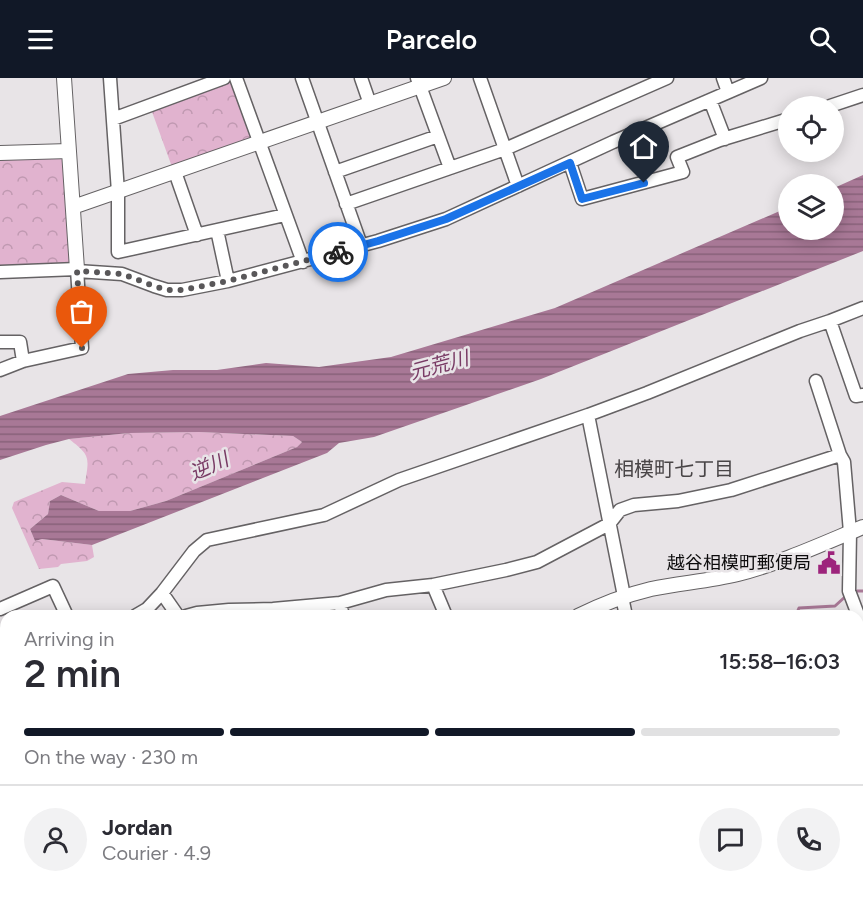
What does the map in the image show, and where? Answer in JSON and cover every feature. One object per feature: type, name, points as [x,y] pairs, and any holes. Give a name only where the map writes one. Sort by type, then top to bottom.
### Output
[{"type":"street","points":[[0,370],[22,361],[82,348],[64,78]]},
{"type":"street","points":[[110,78],[118,192],[118,252],[285,215]]},
{"type":"street","points":[[113,119],[224,78]]},
{"type":"street","points":[[236,78],[303,262]]},
{"type":"street","points":[[302,78],[361,245]]},
{"type":"street","points":[[361,78],[370,104]]},
{"type":"street","points":[[73,207],[370,104],[419,82],[444,78]]},
{"type":"street","points":[[480,78],[518,186]]},
{"type":"street","points":[[723,78],[728,92]]},
{"type":"street","points":[[0,272],[77,270],[122,274],[167,290],[182,290],[303,262],[446,219],[613,142],[761,78]]},
{"type":"street","points":[[346,204],[505,149],[664,79]]},
{"type":"street","points":[[419,82],[450,168]]},
{"type":"street","points":[[844,101],[863,95]]},
{"type":"street","points":[[710,100],[724,139]]},
{"type":"street","points":[[570,163],[582,199],[683,172],[677,157],[778,122]]},
{"type":"street","points":[[335,172],[438,136]]},
{"type":"street","points":[[0,153],[69,151]]},
{"type":"street","points":[[174,172],[197,235]]},
{"type":"street","points":[[218,230],[228,281]]},
{"type":"street","points":[[145,610],[162,594],[194,551],[207,540],[324,516],[399,480],[588,415],[863,308]]},
{"type":"street","points":[[830,321],[856,396],[863,395]]},
{"type":"street","points":[[0,342],[20,342],[22,361]]},
{"type":"street","points":[[816,381],[844,462],[849,532],[849,591],[856,610]]},
{"type":"street","points":[[588,415],[625,610]]},
{"type":"street","points":[[229,610],[339,603],[386,590],[433,585],[506,570],[537,562],[609,524],[620,510],[634,505],[678,501],[731,490],[840,455]]},
{"type":"street","points":[[592,610],[623,597],[652,589],[706,581],[751,570],[783,560],[863,527]]},
{"type":"street","points":[[433,585],[443,610]]},
{"type":"street","points":[[0,609],[53,586],[64,610]]},
{"type":"street","points":[[162,594],[174,610]]},
{"type":"street","points":[[339,603],[341,610]]},
{"type":"green space","points":[[227,81],[233,83],[251,139],[172,167],[151,109]]},
{"type":"green space","points":[[58,156],[63,161],[70,261],[65,266],[0,269],[0,158]]},
{"type":"green space","points":[[199,432],[293,436],[302,442],[297,447],[166,501],[130,511],[99,511],[61,495],[50,501],[48,514],[30,529],[35,541],[42,539],[92,545],[94,557],[87,561],[39,569],[12,508],[14,502],[62,482],[85,484],[87,458],[81,449],[69,439],[129,433]]},
{"type":"water","name":"元荒川","points":[[863,175],[863,251],[541,379],[374,437],[339,443],[327,453],[92,545],[42,539],[35,541],[30,529],[48,514],[50,501],[61,495],[99,511],[130,511],[166,501],[297,447],[302,442],[293,436],[199,432],[129,433],[69,439],[0,460],[0,416],[128,374],[173,370],[217,370],[266,363],[319,367],[391,357],[555,308],[778,212],[778,240],[844,240],[844,184]]},
{"type":"waterway","points":[[857,591],[863,591]]},
{"type":"waterway","points":[[798,610],[799,608],[835,606],[846,596]]},
{"type":"way so far","points":[[82,348],[77,271],[122,274],[167,290],[182,290],[212,285],[338,252]]},
{"type":"place","name":"越谷相模町郵便局","points":[[829,563]]},
{"type":"district","name":"相模町七丁目","points":[[674,469]]},
{"type":"route","points":[[338,252],[446,219],[570,163],[582,199],[644,183]]},
{"type":"water label","name":"逆川","points":[[209,466]]}]
